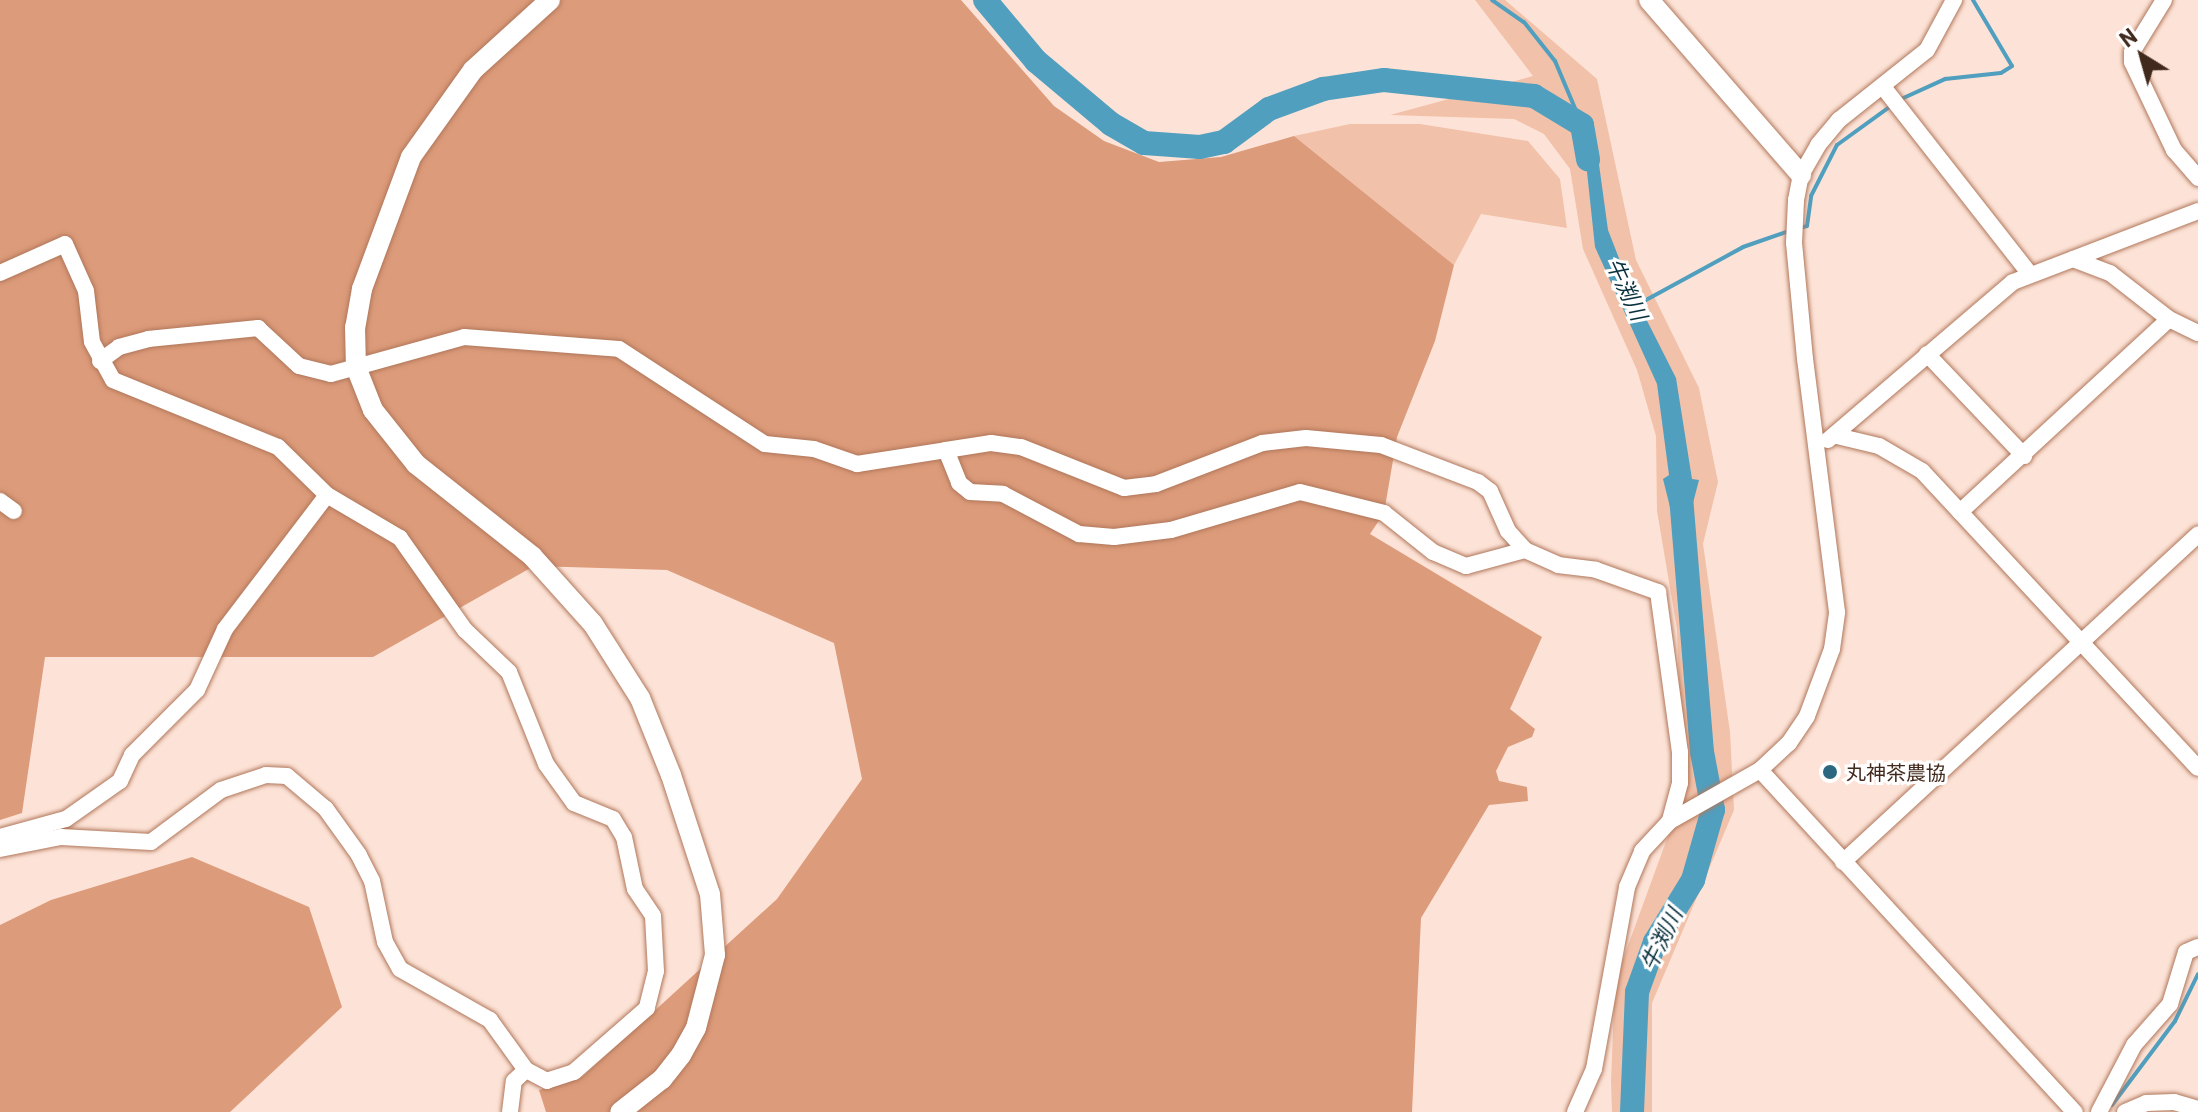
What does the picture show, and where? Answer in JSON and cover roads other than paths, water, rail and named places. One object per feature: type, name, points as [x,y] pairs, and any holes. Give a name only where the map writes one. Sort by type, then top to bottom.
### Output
[{"type":"street","points":[[550,0],[473,70],[411,157],[362,289],[355,327],[356,367],[373,410],[407,455],[532,556],[593,624],[640,698],[671,775],[710,894],[715,955],[696,1028],[681,1055],[662,1079],[620,1112]]},
{"type":"street","points":[[1649,0],[1801,175]]},
{"type":"street","points":[[1575,1112],[1594,1069],[1627,887],[1642,851],[1670,821],[1760,770],[1789,743],[1807,716],[1832,649],[1837,612],[1820,445],[1794,243],[1801,175],[1839,120],[1884,88],[1927,50],[1954,0]]},
{"type":"street","points":[[2164,0],[2132,52],[2132,62],[2174,150],[2198,178]]},
{"type":"street","points":[[1884,88],[2029,273]]},
{"type":"street","points":[[1820,445],[1837,436],[1852,416],[2029,273],[2198,211]]},
{"type":"street","points":[[0,273],[65,244],[86,291],[100,361],[113,380],[131,390],[156,393],[211,423],[249,432],[278,447],[327,495],[400,538],[465,630],[509,672],[546,764],[574,803],[613,819],[624,837],[635,889],[653,916],[656,971],[647,1008],[574,1072],[547,1081],[526,1070],[490,1020],[400,969],[385,942],[372,881],[359,855],[326,809],[287,776],[266,775],[221,790],[151,842],[61,837],[0,849]]},
{"type":"street","points":[[2073,259],[2110,273],[2169,319],[2198,333]]},
{"type":"street","points":[[1960,512],[2169,319]]},
{"type":"street","points":[[100,361],[119,347],[148,339],[258,328],[299,366],[331,374],[464,337],[619,349],[765,444],[814,449],[857,464],[991,443],[1021,447],[1124,488],[1156,484],[1262,443],[1306,438],[1381,445],[1478,482],[1490,491],[1508,531],[1525,550],[1658,592],[1680,752],[1680,783],[1670,821]]},
{"type":"street","points":[[1927,354],[2024,456]]},
{"type":"street","points":[[1837,436],[1906,458],[2198,768]]},
{"type":"street","points":[[946,450],[959,483],[970,492],[1003,494],[1079,534],[1114,537],[1171,530],[1300,492],[1384,513],[1433,552],[1466,566],[1525,550]]},
{"type":"street","points":[[0,837],[66,819],[120,781],[132,755],[197,690],[225,629],[327,495]]},
{"type":"street","points":[[1843,862],[2198,534]]},
{"type":"street","points":[[1760,770],[2075,1112]]},
{"type":"street","points":[[2099,1112],[2134,1045],[2170,1004],[2186,952],[2198,947]]},
{"type":"street","points":[[510,1112],[514,1081],[526,1070]]},
{"type":"street","points":[[2125,1112],[2146,1103],[2174,1102],[2198,1109]]},
{"type":"water","points":[[1582,125],[1598,157],[1608,230],[1631,289],[1676,378],[1692,479],[1699,480],[1687,526],[1672,515],[1663,479],[1669,475],[1657,384],[1595,247]]},
{"type":"waterway","name":"牛渕川","points":[[985,0],[1036,61],[1111,124],[1144,143],[1200,147],[1224,142],[1269,109],[1323,89],[1384,80],[1534,96],[1582,125],[1588,159]]},
{"type":"waterway","points":[[1492,0],[1524,22],[1555,61],[1582,125]]},
{"type":"waterway","points":[[1899,100],[1945,79],[2001,73],[2012,66],[1973,0]]},
{"type":"waterway","points":[[1800,228],[1807,226],[1811,196],[1837,145],[1892,105]]},
{"type":"waterway","points":[[1635,306],[1743,247],[1792,230]]},
{"type":"waterway","name":"牛渕川","points":[[1632,1112],[1637,992],[1655,942],[1693,880],[1713,810],[1702,752],[1681,495]]},
{"type":"waterway","points":[[2112,1105],[2175,1021],[2198,974]]},
{"type":"place","name":"丸神茶農協","points":[[1830,772]]}]
